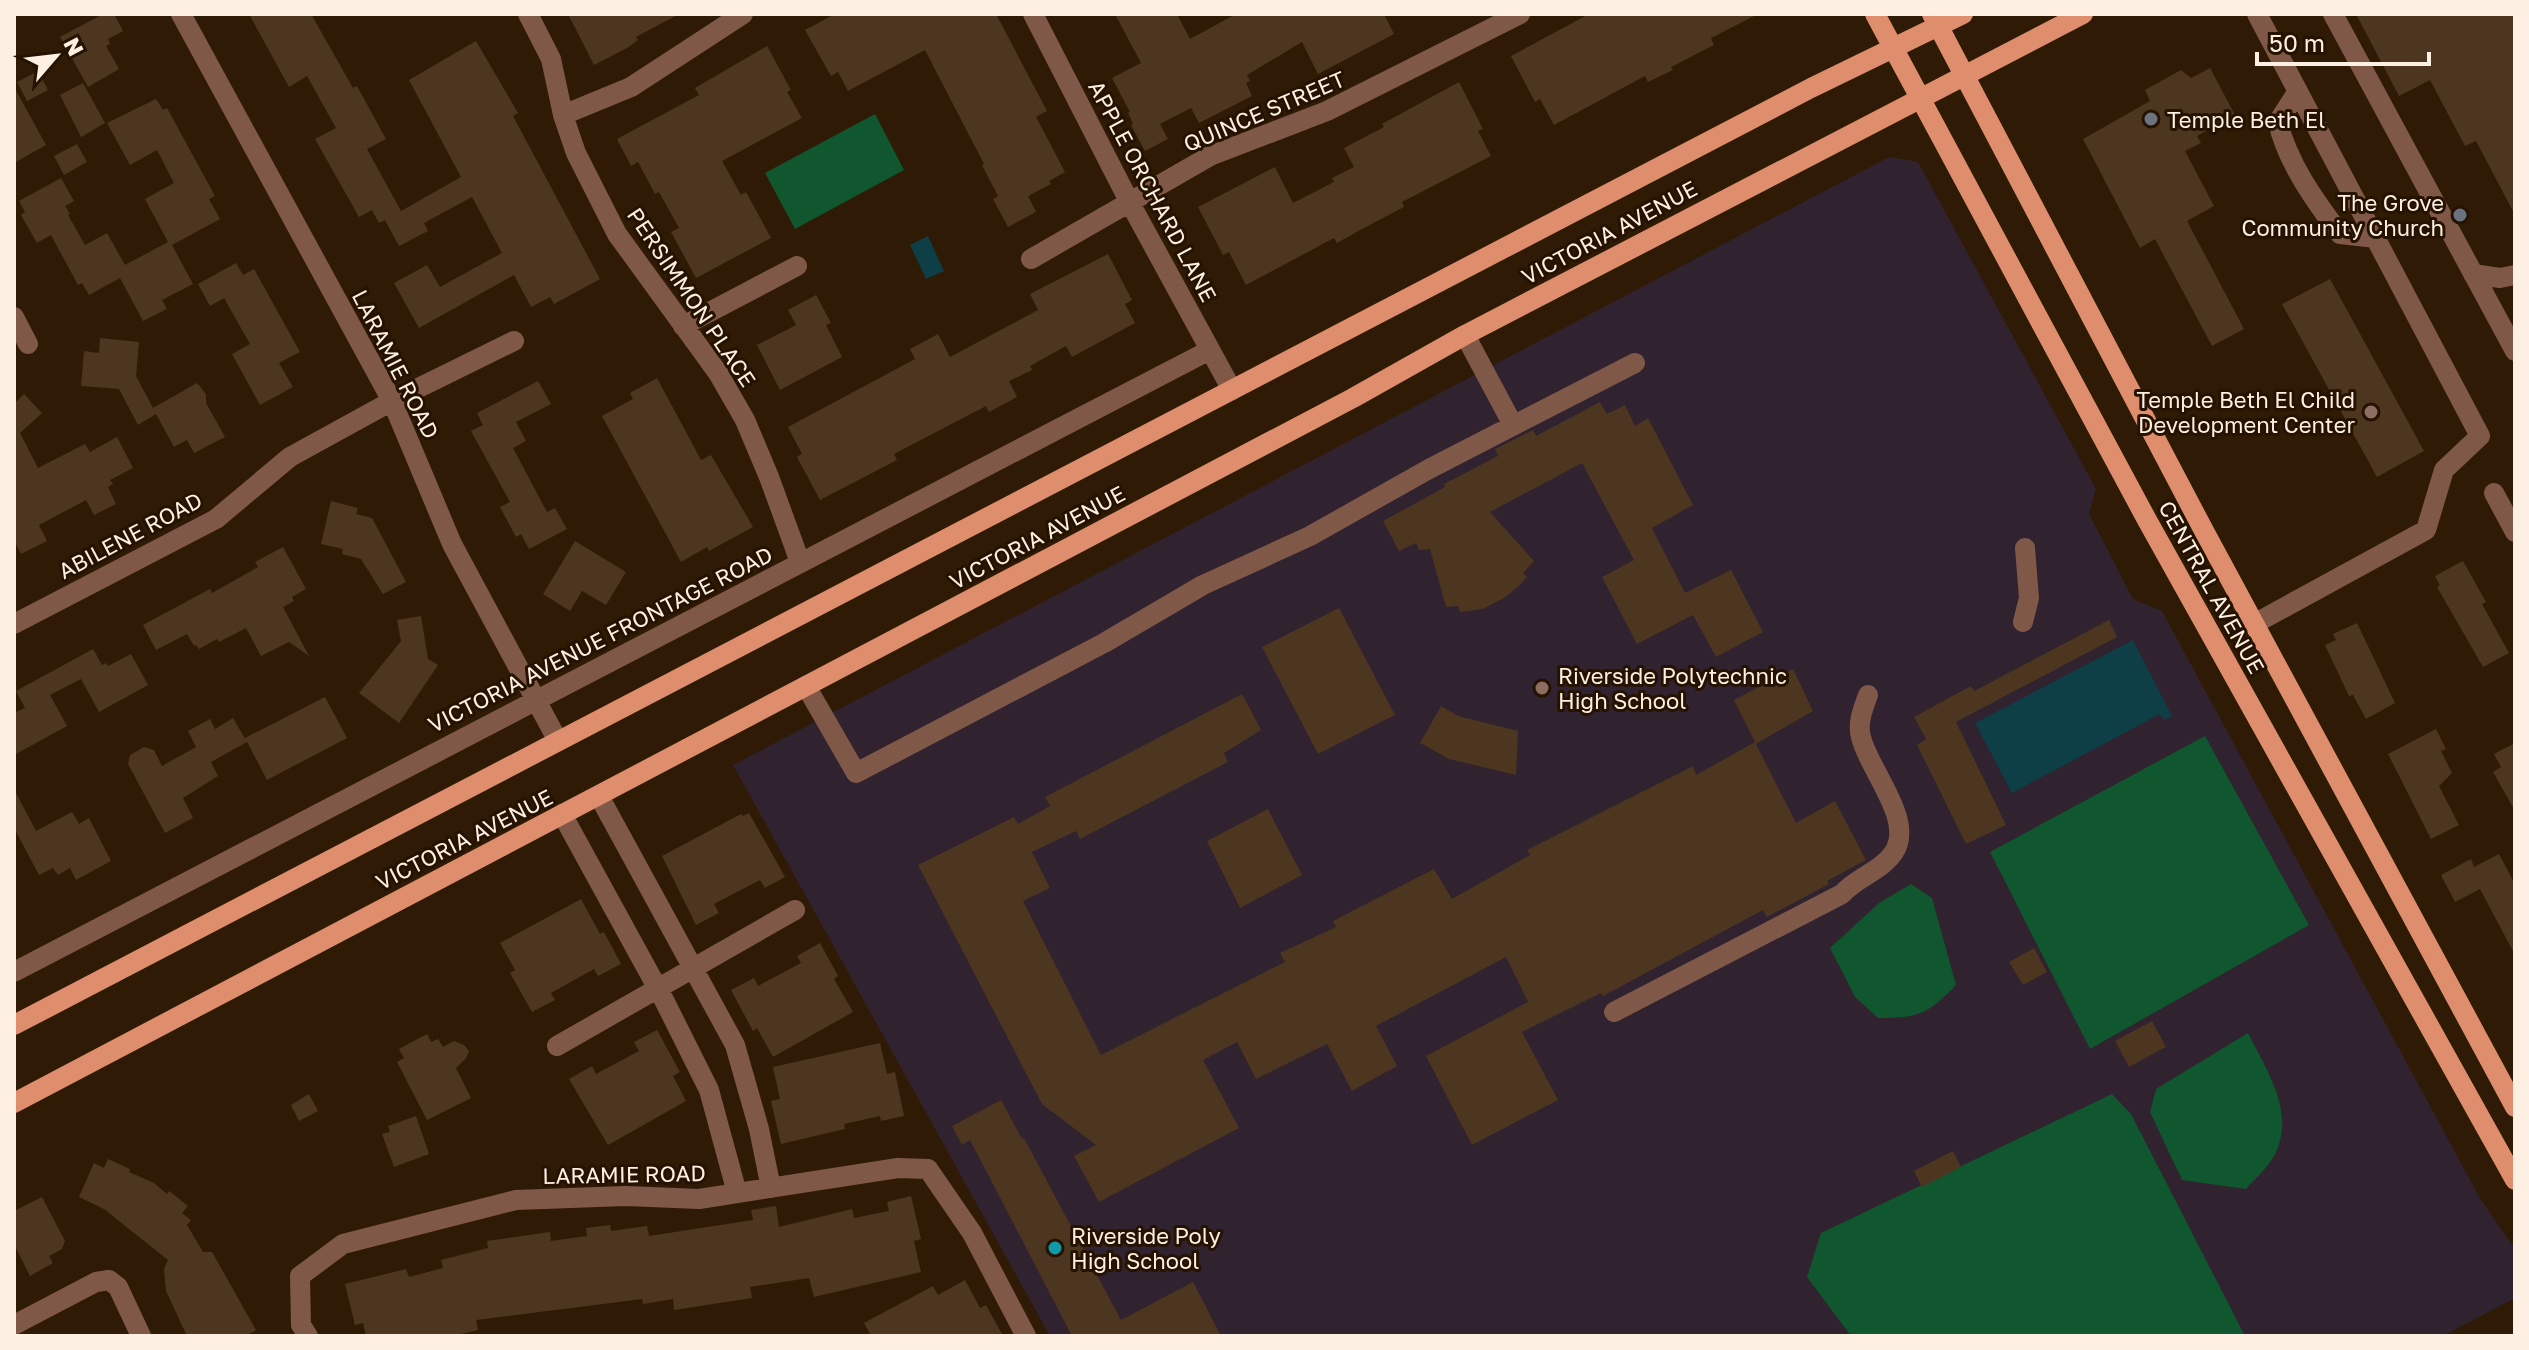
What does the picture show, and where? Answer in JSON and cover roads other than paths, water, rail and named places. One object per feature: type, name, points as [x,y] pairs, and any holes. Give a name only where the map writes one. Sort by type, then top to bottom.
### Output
[{"type":"main road","name":"CENTRAL AVENUE","points":[[1875,14],[2152,530],[2508,1153],[2515,1180]]},
{"type":"main road","name":"VICTORIA AVENUE","points":[[14,1025],[1811,88],[1894,49],[1935,20],[1963,14]]},
{"type":"main road","name":"VICTORIA AVENUE","points":[[14,1103],[1339,405],[1465,335],[2083,14]]},
{"type":"main road","name":"CENTRAL AVENUE","points":[[1935,20],[2254,624],[2515,1107]]},
{"type":"street","name":"LARAMIE ROAD","points":[[181,14],[392,401],[452,544],[558,741]]},
{"type":"street","name":"PERSIMMON PLACE","points":[[528,14],[551,59],[563,115],[576,153],[617,234],[718,373],[745,420],[800,562]]},
{"type":"street","points":[[563,115],[631,87],[743,14]]},
{"type":"street","name":"APPLE ORCHARD LANE","points":[[1033,14],[1130,203],[1232,390]]},
{"type":"street","name":"QUINCE STREET","points":[[1031,259],[1210,156],[1327,111],[1520,14]]},
{"type":"street","points":[[2254,624],[2426,530],[2444,470],[2480,436],[2257,14]]},
{"type":"street","points":[[2333,14],[2515,351]]},
{"type":"street","points":[[2298,91],[2278,122],[2282,138],[2317,203],[2340,234],[2376,238]]},
{"type":"street","points":[[683,326],[797,266]]},
{"type":"street","points":[[2473,274],[2500,278],[2515,275]]},
{"type":"street","points":[[14,317],[28,344]]},
{"type":"street","points":[[1465,335],[1513,425]]},
{"type":"street","name":"ABILENE ROAD","points":[[14,624],[216,519],[290,457],[392,401],[514,341]]},
{"type":"street","name":"VICTORIA AVENUE FRONTAGE ROAD","points":[[14,972],[1210,350]]},
{"type":"street","points":[[806,686],[856,773],[1104,643],[1203,585],[1310,536],[1513,425],[1635,363]]},
{"type":"street","points":[[2494,493],[2515,532]]},
{"type":"street","points":[[2023,622],[2029,598],[2025,548]]},
{"type":"street","points":[[1614,1012],[1842,894],[1852,883],[1884,864],[1893,854],[1899,843],[1900,829],[1895,811],[1861,738],[1860,720],[1868,695]]},
{"type":"street","points":[[599,796],[735,1045],[759,1129],[771,1188]]},
{"type":"street","points":[[562,814],[658,989],[709,1090],[737,1193]]},
{"type":"street","points":[[557,1046],[795,910]]},
{"type":"street","name":"LARAMIE ROAD","points":[[308,1336],[301,1325],[300,1276],[343,1244],[516,1200],[626,1196],[699,1199],[898,1168],[928,1169],[972,1233],[1026,1336]]},
{"type":"street","points":[[14,1325],[96,1282],[109,1280],[118,1287],[141,1336]]},
{"type":"water","points":[[928,236],[944,271],[926,279],[910,245]]},
{"type":"water","points":[[2133,640],[2172,716],[2164,720],[2160,714],[2012,793],[1975,723]]},
{"type":"place","name":"Temple Beth El","points":[[2151,119]]},
{"type":"place","name":"The Grove Community Church","points":[[2460,215]]},
{"type":"place","name":"Temple Beth El Child Development Center","points":[[2371,412]]},
{"type":"place","name":"Riverside Polytechnic High School","points":[[1542,688]]},
{"type":"place","name":"Riverside Poly High School","points":[[1055,1248]]}]
